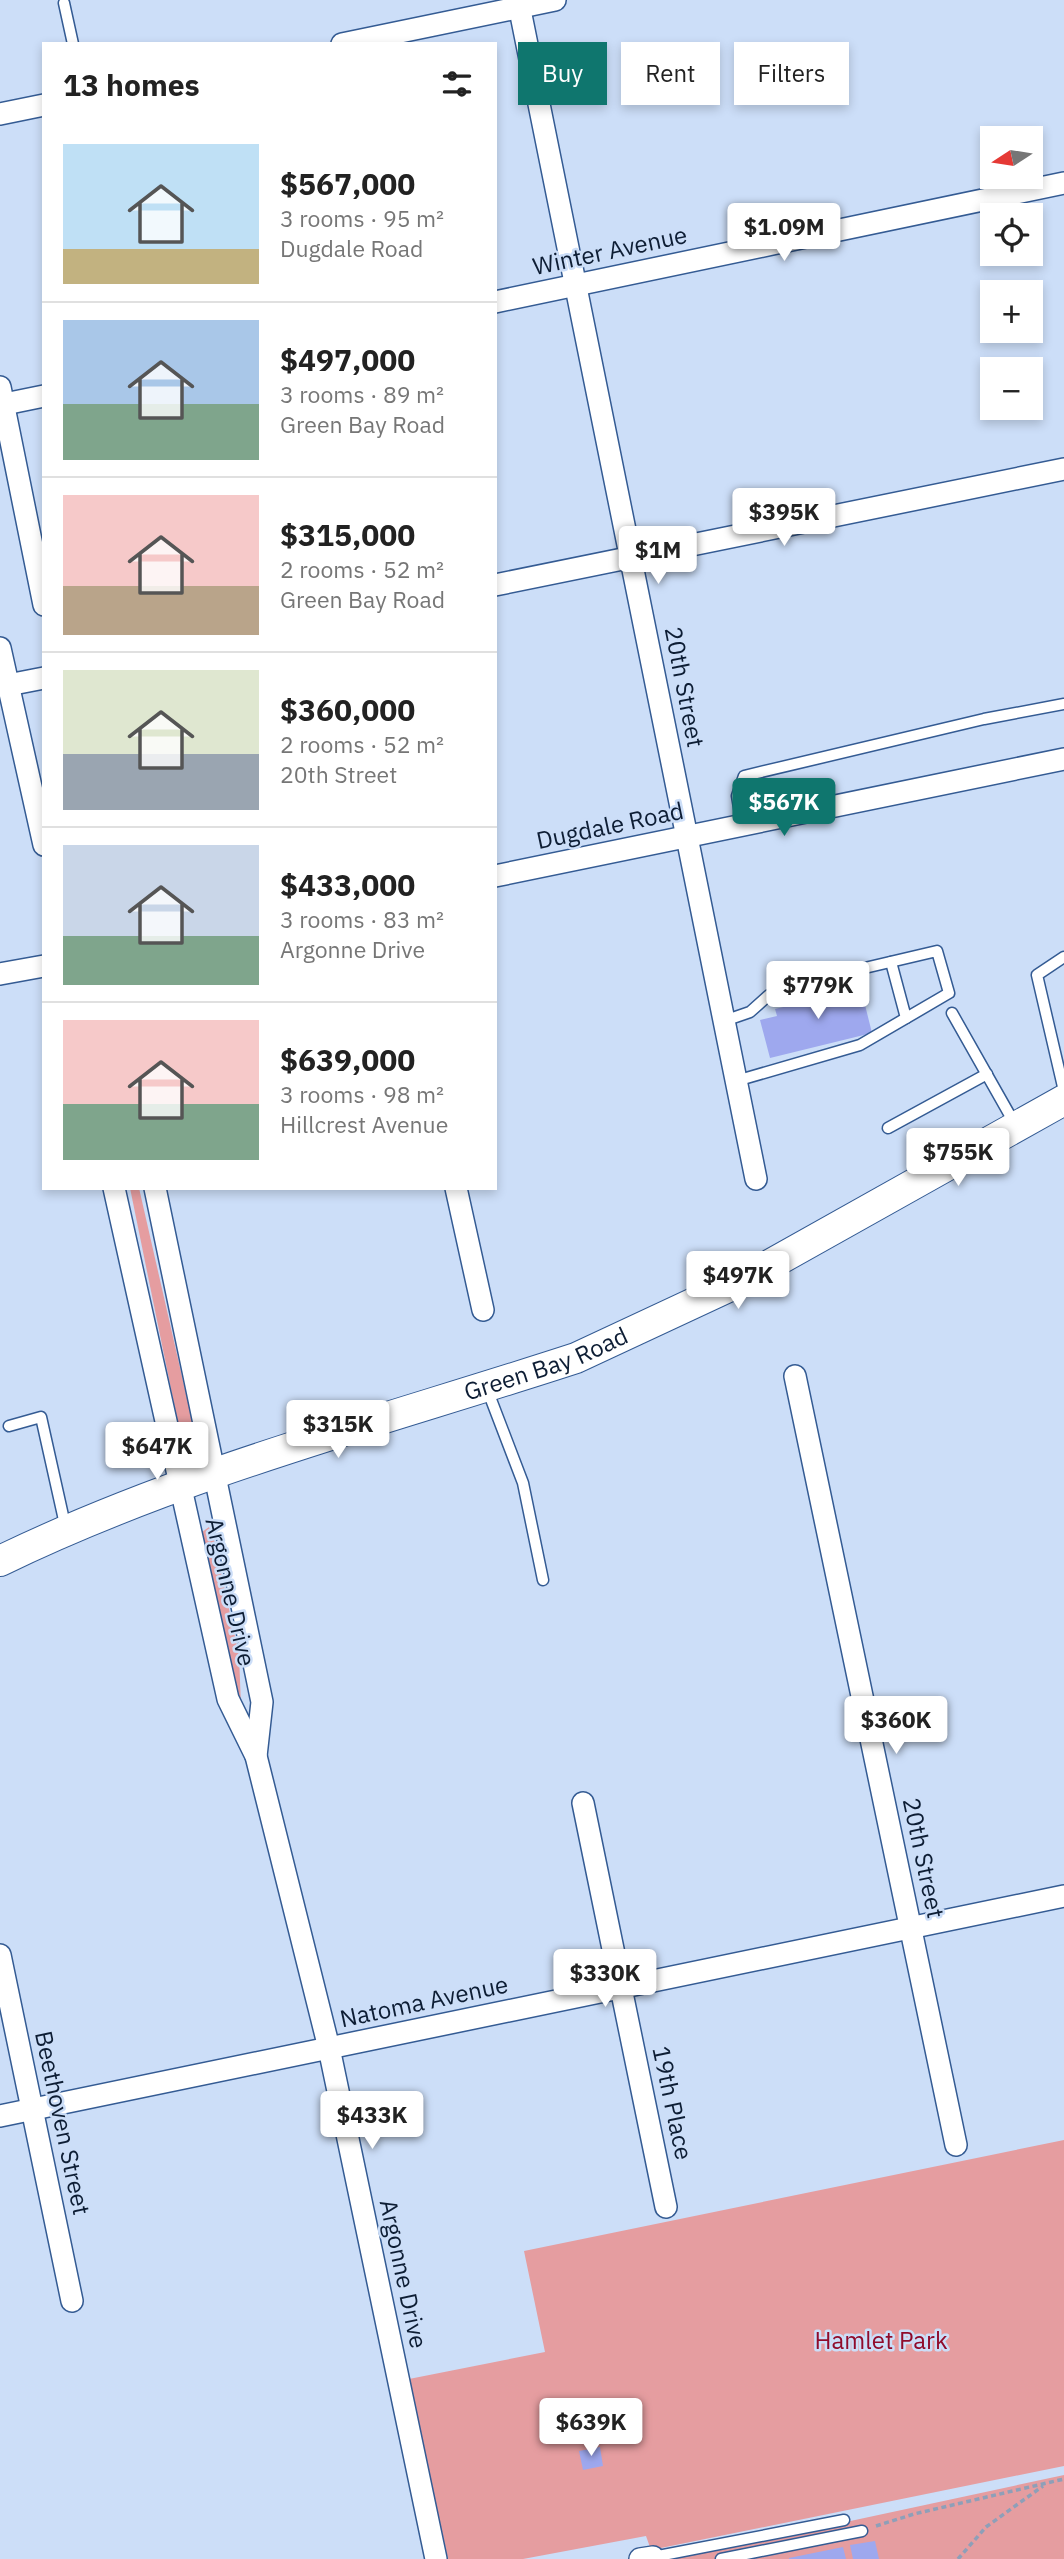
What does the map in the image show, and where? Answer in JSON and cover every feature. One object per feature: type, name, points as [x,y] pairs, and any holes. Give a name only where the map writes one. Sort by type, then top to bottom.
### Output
[{"type":"main road","name":"Green Bay Road","points":[[0,1561],[178,1487],[576,1357],[656,1323],[739,1282],[1064,1100]]},
{"type":"street","points":[[351,42],[519,4],[555,0]]},
{"type":"street","name":"20th Street","points":[[519,4],[756,1180]]},
{"type":"street","points":[[0,114],[42,105]]},
{"type":"street","name":"Winter Avenue","points":[[497,302],[1064,183]]},
{"type":"street","points":[[42,396],[1,399],[42,596]]},
{"type":"street","points":[[497,585],[1064,469]]},
{"type":"street","points":[[0,648],[4,690],[42,837]]},
{"type":"street","points":[[4,690],[42,679]]},
{"type":"street","name":"Dugdale Road","points":[[497,876],[1064,759]]},
{"type":"street","points":[[0,974],[42,966]]},
{"type":"street","name":"Argonne Drive","points":[[114,1190],[173,1448],[178,1487],[228,1699],[257,1756],[329,2048],[436,2559]]},
{"type":"street","name":"Argonne Drive","points":[[155,1190],[262,1702],[257,1756]]},
{"type":"street","points":[[456,1190],[482,1310]]},
{"type":"street","name":"20th Street","points":[[795,1376],[956,2145]]},
{"type":"street","name":"19th Place","points":[[583,1803],[666,2207]]},
{"type":"street","name":"Natoma Avenue","points":[[0,2116],[1064,1896]]},
{"type":"street","name":"Beethoven Street","points":[[0,1955],[72,2301]]},
{"type":"lane","points":[[64,3],[72,42]]},
{"type":"lane","points":[[742,825],[737,796],[744,776],[984,719],[1064,704]]},
{"type":"lane","points":[[724,1021],[750,1012],[769,995],[805,982],[937,951],[949,993],[860,1045],[736,1081]]},
{"type":"lane","points":[[1064,957],[1037,975],[1064,1091]]},
{"type":"lane","points":[[891,962],[906,1018]]},
{"type":"lane","points":[[952,1013],[1016,1126]]},
{"type":"lane","points":[[888,1128],[987,1074]]},
{"type":"lane","points":[[485,1387],[523,1483],[543,1580]]},
{"type":"lane","points":[[9,1426],[41,1417],[67,1531]]},
{"type":"lane","points":[[646,2558],[688,2554],[844,2520]]},
{"type":"lane","points":[[721,2559],[862,2531]]},
{"type":"path","points":[[862,2531],[914,2514],[1064,2479]]},
{"type":"path","points":[[958,2559],[986,2527],[1045,2484]]},
{"type":"green space","points":[[130,1190],[139,1190],[194,1429],[180,1433]]},
{"type":"green space","points":[[209,1527],[239,1655],[241,1706],[202,1532]]},
{"type":"green space","name":"Hamlet Park","points":[[1064,2140],[1064,2466],[651,2550],[646,2536],[523,2559],[448,2559],[409,2379],[545,2352],[524,2251]]},
{"type":"green space","points":[[1064,2475],[1064,2559],[674,2559]]},
{"type":"building","points":[[858,977],[872,1033],[770,1058],[760,1020],[777,1016],[775,1009],[833,995],[831,984]]},
{"type":"building","points":[[600,2447],[603,2466],[583,2470],[579,2451]]},
{"type":"building","points":[[875,2541],[879,2559],[853,2559],[850,2545]]},
{"type":"building","points":[[843,2547],[846,2559],[789,2559],[789,2558]]}]
